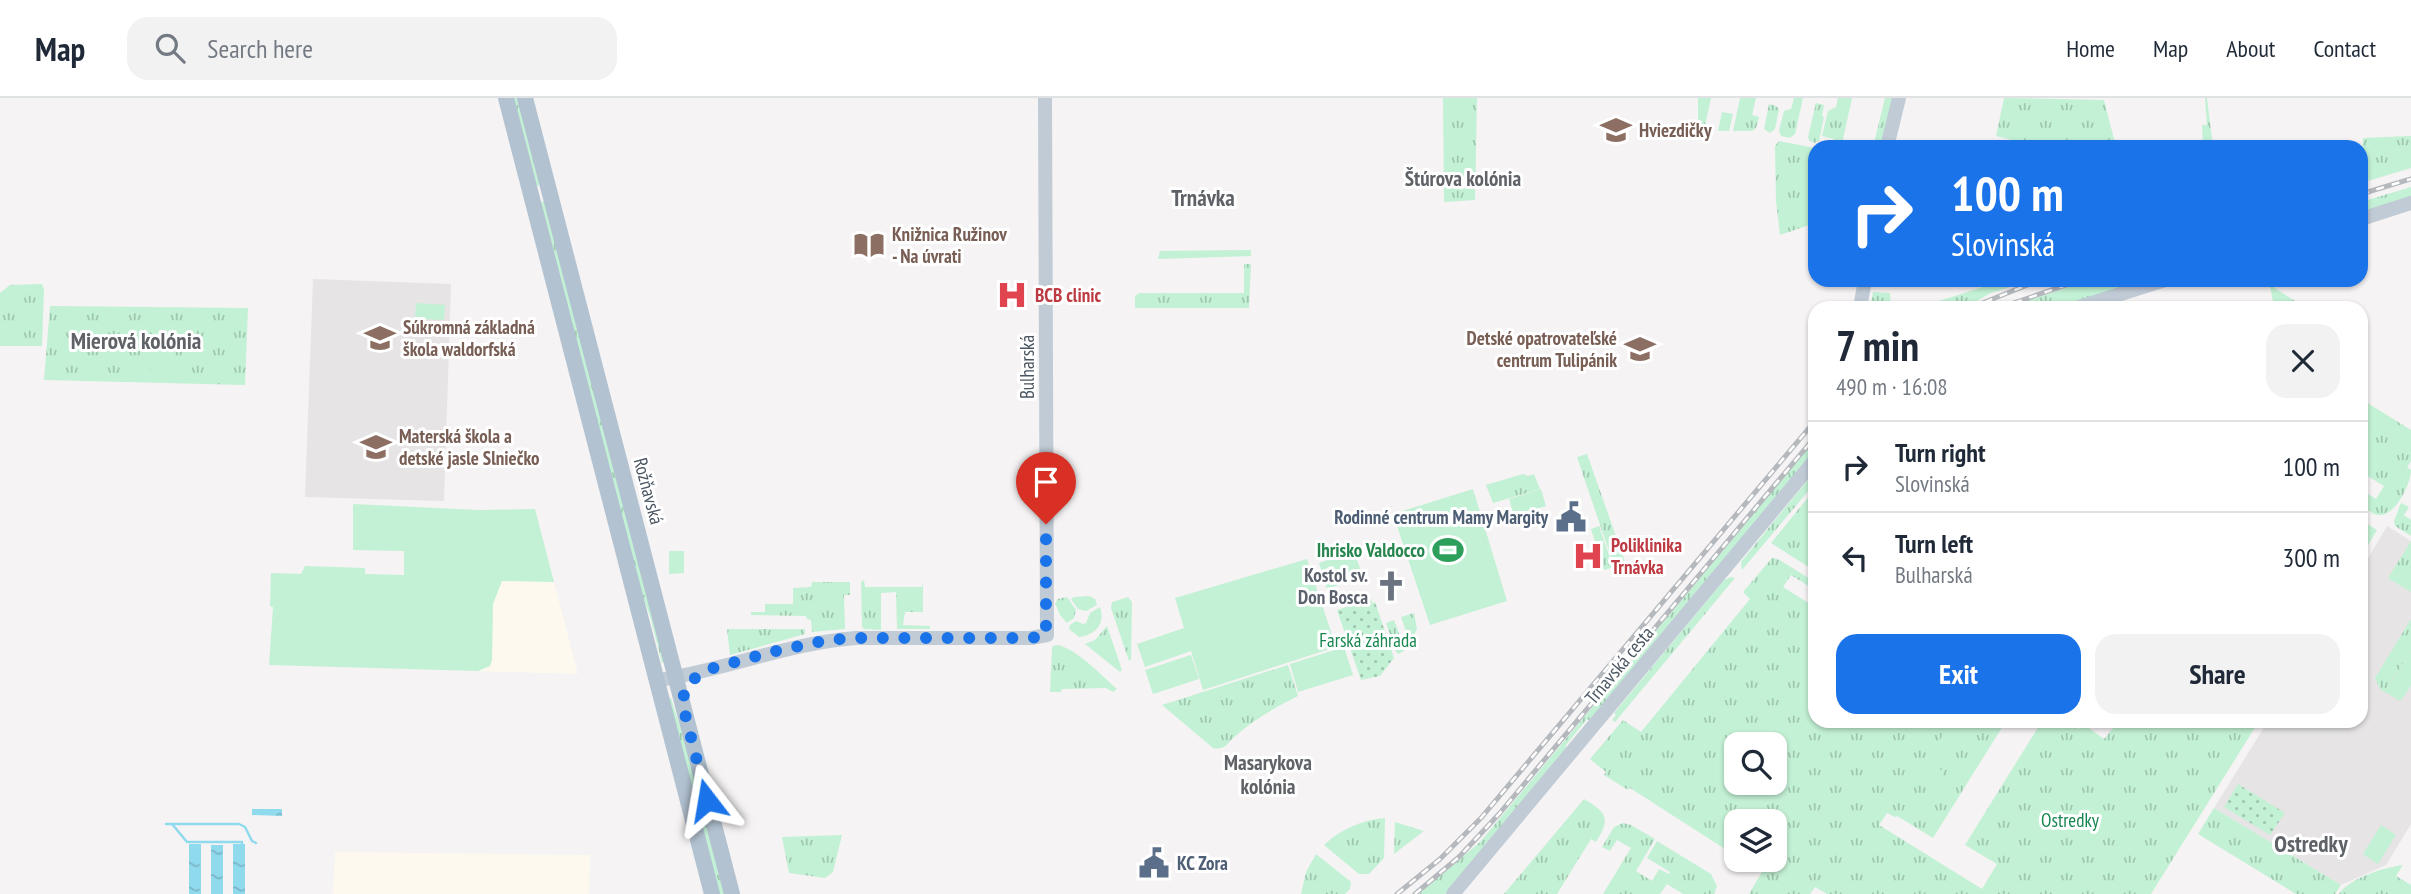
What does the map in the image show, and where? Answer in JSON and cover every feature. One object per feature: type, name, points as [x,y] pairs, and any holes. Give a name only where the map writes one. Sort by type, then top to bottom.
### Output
[{"type":"main road","name":"Rožňavská","points":[[506,98],[712,894]]},
{"type":"main road","name":"Rožňavská","points":[[525,98],[732,894]]},
{"type":"main road","points":[[531,195],[549,191]]},
{"type":"street","name":"Bulharská","points":[[706,670],[827,640],[1031,638],[1046,635],[1045,98]]},
{"type":"street","points":[[1889,140],[1899,98]]},
{"type":"street","points":[[2368,217],[2411,203]]},
{"type":"street","points":[[2098,301],[2143,287]]},
{"type":"street","name":"Trnavská cesta","points":[[1453,894],[1808,468]]},
{"type":"street","points":[[670,656],[682,664],[706,670]]},
{"type":"street","points":[[658,680],[706,670]]},
{"type":"street","points":[[682,702],[687,684],[706,670]]},
{"type":"shaded area","points":[[313,279],[451,284],[444,501],[305,497]]},
{"type":"shaded area","points":[[2387,526],[2411,541],[2411,824],[2386,865],[2341,885],[2214,808],[2264,728],[2368,728],[2368,558]]},
{"type":"shaded area","points":[[502,581],[554,582],[578,674],[478,671],[490,666],[492,660],[493,604]]},
{"type":"shaded area","points":[[335,852],[590,855],[589,894],[333,894]]},
{"type":"green space","points":[[511,98],[520,98],[541,184],[538,186],[535,185]]},
{"type":"green space","points":[[1443,98],[1477,98],[1475,200],[1444,202]]},
{"type":"green space","points":[[1698,98],[1711,98],[1704,130],[1698,122]]},
{"type":"green space","points":[[1740,98],[1756,98],[1752,115],[1759,117],[1756,128],[1752,131],[1733,131]]},
{"type":"green space","points":[[1794,98],[1803,98],[1795,134],[1790,138],[1781,136],[1779,131],[1784,111],[1791,109]]},
{"type":"green space","points":[[1838,98],[1852,98],[1843,140],[1822,136],[1828,111],[1836,107]]},
{"type":"green space","points":[[1885,98],[1893,98],[1884,140],[1875,140]]},
{"type":"green space","points":[[2004,98],[2104,100],[2114,140],[2012,140],[1996,136]]},
{"type":"green space","points":[[2205,98],[2212,140],[2203,140],[2202,125],[2207,125]]},
{"type":"green space","points":[[1816,103],[1824,105],[1819,140],[1809,140]]},
{"type":"green space","points":[[1769,104],[1779,109],[1775,129],[1770,133],[1764,129]]},
{"type":"green space","points":[[1722,112],[1733,114],[1729,131],[1718,131]]},
{"type":"green space","points":[[2411,136],[2411,168],[2368,181],[2368,140],[2363,138]]},
{"type":"green space","points":[[1779,141],[1808,147],[1808,225],[1780,235],[1776,201],[1775,146]]},
{"type":"green space","points":[[2411,187],[2411,199],[2368,212],[2368,200]]},
{"type":"green space","points":[[544,201],[667,663],[662,663],[650,616],[636,579],[540,203]]},
{"type":"green space","points":[[1251,250],[1251,256],[1158,259],[1160,251]]},
{"type":"green space","points":[[1244,264],[1251,264],[1249,308],[1135,308],[1135,296],[1139,293],[1244,293]]},
{"type":"green space","points":[[42,284],[42,346],[0,346],[0,293],[10,285]]},
{"type":"green space","points":[[1983,287],[2010,287],[1977,301],[1939,301]]},
{"type":"green space","points":[[2069,287],[2128,287],[2084,301],[2027,301]]},
{"type":"green space","points":[[2270,287],[2295,301],[2273,301]]},
{"type":"green space","points":[[1873,292],[1890,293],[1891,301],[1871,301]]},
{"type":"green space","points":[[416,303],[445,305],[444,320],[415,319]]},
{"type":"green space","points":[[50,306],[248,308],[245,385],[44,380]]},
{"type":"green space","points":[[152,331],[174,331],[174,376],[150,375]]},
{"type":"green space","points":[[2368,403],[2411,430],[2411,461],[2407,467],[2411,470],[2409,482],[2398,503],[2387,513],[2378,515],[2368,510],[2368,494],[2376,499],[2384,486],[2368,476]]},
{"type":"green space","points":[[1808,448],[1806,462],[1590,721],[1587,719],[1461,876],[1445,894],[1419,894],[1480,842]]},
{"type":"green space","points":[[1587,454],[1625,562],[1614,566],[1577,457]]},
{"type":"green space","points":[[1523,474],[1534,474],[1540,489],[1493,503],[1486,485]]},
{"type":"green space","points":[[1808,480],[1808,491],[1742,570],[1741,562]]},
{"type":"green space","name":"Ihrisko Valdocco","points":[[1473,489],[1507,601],[1430,625],[1393,514]]},
{"type":"green space","points":[[1541,489],[1546,506],[1514,516],[1509,499]]},
{"type":"green space","points":[[1808,498],[1808,567],[1771,543]]},
{"type":"green space","points":[[2401,503],[2409,507],[2404,515],[2411,520],[2411,536],[2395,526],[2394,521]]},
{"type":"green space","points":[[353,504],[479,510],[535,509],[554,582],[502,581],[493,604],[492,660],[490,666],[478,671],[269,665],[273,607],[270,606],[271,573],[301,574],[305,566],[365,568],[365,574],[404,575],[404,551],[353,550]]},
{"type":"green space","points":[[2368,524],[2377,530],[2368,545]]},
{"type":"green space","points":[[1599,526],[1613,567],[1604,570],[1591,529]]},
{"type":"green space","points":[[2411,541],[2411,592],[2388,578]]},
{"type":"green space","points":[[669,551],[684,551],[684,573],[669,574]]},
{"type":"green space","points":[[1354,551],[1363,577],[1327,589],[1319,563]]},
{"type":"green space","points":[[1772,558],[1808,578],[1808,586],[1791,575],[1783,587],[1808,603],[1808,728],[2002,728],[1933,838],[1897,816],[1887,813],[1879,825],[1982,889],[1997,864],[1965,845],[2038,728],[2089,728],[2104,739],[2113,728],[2255,728],[2151,894],[1827,894],[1815,887],[1810,894],[1749,894],[1762,872],[1787,872],[1787,809],[1724,809],[1724,848],[1630,788],[1628,790],[1604,775],[1606,772],[1590,759],[1623,720],[1641,732],[1750,599],[1743,592]]},
{"type":"green space","points":[[1307,559],[1336,647],[1203,690],[1191,651],[1145,667],[1137,644],[1184,628],[1175,598]]},
{"type":"green space","points":[[1735,578],[1615,722],[1612,720],[1616,715],[1614,713],[1724,580]]},
{"type":"green space","points":[[864,580],[865,587],[922,587],[923,582],[923,612],[905,612],[903,625],[930,626],[930,629],[897,629],[896,592],[881,593],[881,630],[864,629],[861,582]]},
{"type":"green space","points":[[812,582],[850,582],[850,595],[844,595],[845,629],[812,632],[811,620],[806,616],[751,615],[751,612],[765,612],[765,604],[793,604],[793,588],[811,587]]},
{"type":"green space","points":[[1089,596],[1095,599],[1097,605],[1086,611],[1078,609],[1071,599],[1074,597]]},
{"type":"green space","points":[[1067,597],[1076,610],[1074,618],[1067,623],[1055,603],[1058,599]]},
{"type":"green space","points":[[1128,597],[1132,602],[1129,661],[1111,608],[1112,602]]},
{"type":"green space","name":"Farská záhrada","points":[[1371,599],[1372,603],[1375,602],[1394,658],[1380,676],[1361,680],[1337,610]]},
{"type":"green space","points":[[1100,607],[1102,619],[1098,628],[1090,634],[1079,637],[1069,629],[1076,621],[1086,623],[1090,613]]},
{"type":"green space","points":[[1414,613],[1417,629],[1410,643],[1401,617]]},
{"type":"green space","points":[[2411,619],[2411,651],[2389,685],[2405,695],[2400,701],[2380,689],[2375,678]]},
{"type":"green space","points":[[1394,620],[1405,650],[1399,654],[1386,623]]},
{"type":"green space","points":[[1107,626],[1122,670],[1120,672],[1085,644],[1095,640]]},
{"type":"green space","points":[[727,629],[805,629],[805,634],[730,655]]},
{"type":"green space","points":[[1057,645],[1072,651],[1117,689],[1113,692],[1106,688],[1062,689],[1061,692],[1050,692],[1052,649]]},
{"type":"green space","points":[[1344,647],[1353,675],[1298,692],[1290,664]]},
{"type":"green space","points":[[2411,651],[2411,685],[2405,695],[2389,686]]},
{"type":"green space","points":[[1191,655],[1199,679],[1153,694],[1145,670]]},
{"type":"green space","points":[[1288,665],[1298,696],[1255,721],[1222,748],[1213,748],[1162,705]]},
{"type":"green space","points":[[671,698],[700,790],[727,894],[718,894],[667,699]]},
{"type":"green space","points":[[1947,734],[1955,739],[1956,743],[1944,762],[1938,763],[1931,753],[1943,735]]},
{"type":"green space","points":[[1926,760],[1944,772],[1938,782],[1920,770]]},
{"type":"green space","points":[[2238,784],[2285,813],[2270,835],[2224,807]]},
{"type":"green space","points":[[1584,799],[1602,812],[1604,827],[1596,842],[1591,839],[1557,894],[1504,894]]},
{"type":"green space","points":[[2214,808],[2341,885],[2335,894],[2296,894],[2198,834]]},
{"type":"green space","points":[[1385,818],[1384,858],[1369,874],[1359,874],[1324,845],[1352,826]]},
{"type":"green space","points":[[1395,822],[1424,831],[1394,854]]},
{"type":"green space","points":[[1623,823],[1655,839],[1636,871],[1652,881],[1659,869],[1669,874],[1670,872],[1647,858],[1657,841],[1711,874],[1717,886],[1714,894],[1683,894],[1667,884],[1660,894],[1603,894],[1631,848],[1617,840],[1610,851],[1602,847],[1614,827]]},
{"type":"green space","points":[[2381,825],[2396,835],[2378,864],[2363,854]]},
{"type":"green space","points":[[842,835],[833,872],[825,878],[789,873],[782,837]]},
{"type":"green space","points":[[1316,854],[1351,882],[1350,889],[1345,894],[1301,894],[1306,872]]},
{"type":"green space","points":[[2403,865],[2396,876],[2411,885],[2411,894],[2339,894],[2358,879]]},
{"type":"water","points":[[252,809],[282,809],[282,816],[252,815]]},
{"type":"water","points":[[189,844],[201,844],[201,894],[189,894]]},
{"type":"water","points":[[233,844],[245,844],[245,894],[233,894]]},
{"type":"water","points":[[211,845],[223,845],[223,894],[211,894]]},
{"type":"waterway","points":[[166,824],[239,824],[245,827],[252,841],[256,843]]},
{"type":"waterway","points":[[172,824],[187,842],[242,844]]},
{"type":"railway","points":[[2368,192],[2411,179]]},
{"type":"railway","points":[[1988,301],[2022,287]]},
{"type":"railway","points":[[2020,301],[2060,287]]},
{"type":"railway","points":[[1397,894],[1440,859],[1481,818],[1808,429]]},
{"type":"railway","points":[[1415,894],[1459,857],[1499,814],[1808,445]]},
{"type":"place","name":"Hviezdičky","points":[[1616,130]]},
{"type":"place","name":"Knižnica Ružinov - Na úvrati","points":[[869,245]]},
{"type":"place","name":"BCB clinic","points":[[1012,295]]},
{"type":"place","name":"Súkromná základná škola waldorfská","points":[[380,338]]},
{"type":"place","name":"Detské opatrovateľské centrum Tulipánik","points":[[1640,349]]},
{"type":"place","name":"Materská škola a detské jasle Slniečko","points":[[376,447]]},
{"type":"place","name":"Rodinné centrum Mamy Margity","points":[[1571,517]]},
{"type":"place","name":"Ihrisko Valdocco","points":[[1448,550]]},
{"type":"place","name":"Poliklinika Trnávka","points":[[1588,556]]},
{"type":"place","name":"Kostol sv. Don Bosca","points":[[1391,586]]},
{"type":"place","name":"KC Zora","points":[[1154,863]]},
{"type":"district","name":"Štúrova kolónia","points":[[1463,179]]},
{"type":"district","name":"Trnávka","points":[[1203,198]]},
{"type":"district","name":"Mierová kolónia","points":[[136,341]]},
{"type":"district","name":"Masarykova kolónia","points":[[1268,775]]},
{"type":"district","name":"Ostredky","points":[[2311,844]]},
{"type":"route","points":[[707,800],[682,702],[687,684],[706,670],[827,640],[1031,638],[1046,635],[1046,524]]}]
